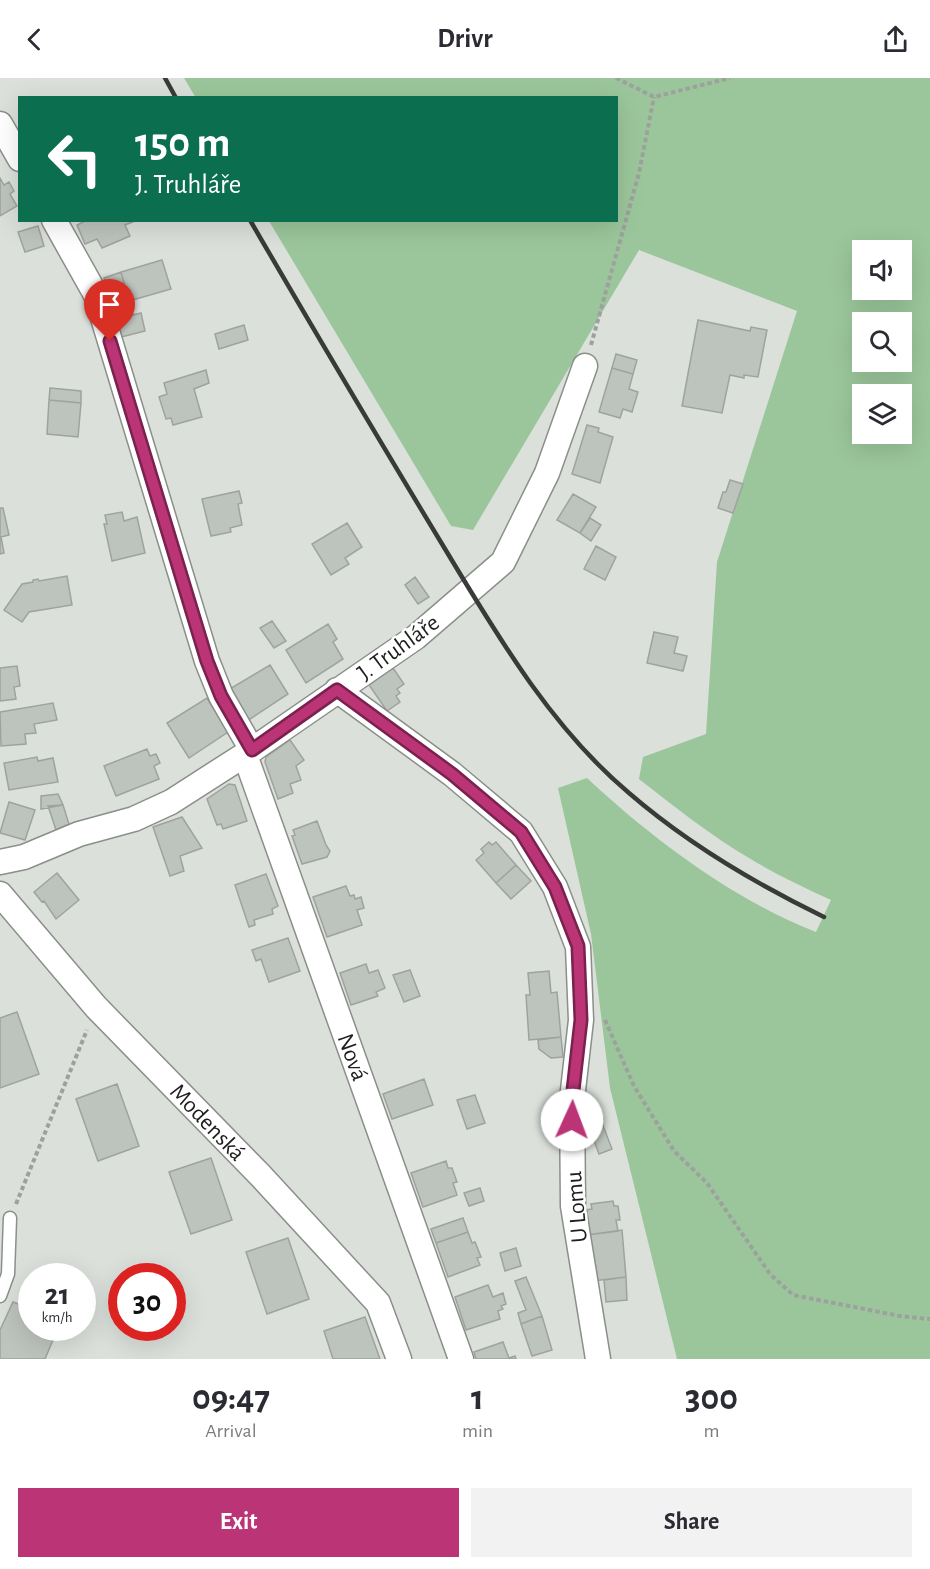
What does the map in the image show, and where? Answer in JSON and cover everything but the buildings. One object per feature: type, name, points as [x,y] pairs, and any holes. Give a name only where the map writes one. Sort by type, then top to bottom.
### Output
[{"type":"street","points":[[0,124],[18,156]]},
{"type":"street","name":"Nová","points":[[55,222],[96,295],[207,661],[249,753],[461,1359]]},
{"type":"street","name":"J. Truhláře","points":[[0,862],[24,857],[79,834],[134,819],[171,802],[249,753],[337,690],[416,638],[503,562],[547,473],[585,366]]},
{"type":"street","name":"U Lomu","points":[[337,690],[452,774],[521,832],[559,897],[578,946],[581,1020],[572,1099],[573,1206],[598,1359]]},
{"type":"street","name":"Modenská","points":[[0,894],[96,1007],[260,1175],[378,1303],[399,1359]]},
{"type":"lane","points":[[0,1296],[8,1274],[10,1218]]},
{"type":"path","points":[[616,78],[654,97],[730,78]]},
{"type":"path","points":[[585,366],[639,173],[654,97]]},
{"type":"path","points":[[10,1218],[96,1007]]},
{"type":"path","points":[[605,1019],[634,1086],[674,1151],[707,1183],[770,1274],[793,1294],[930,1320]]},
{"type":"green space","points":[[184,78],[930,78],[930,1359],[677,1359],[610,1088],[591,934],[558,788],[587,778],[638,823],[695,866],[755,903],[816,932],[831,900],[779,875],[735,849],[639,779],[643,757],[706,734],[717,562],[797,311],[639,250],[473,530],[451,526],[270,222],[618,222],[618,96],[195,96]]},
{"type":"railway","points":[[165,78],[175,96]]},
{"type":"railway","points":[[251,222],[367,420],[501,641],[573,737],[629,793],[698,846],[747,876],[824,917]]},
{"type":"route","points":[[110,341],[207,661],[221,696],[252,750],[337,690],[452,774],[521,832],[555,887],[578,946],[581,1020],[572,1099],[572,1120]]}]
